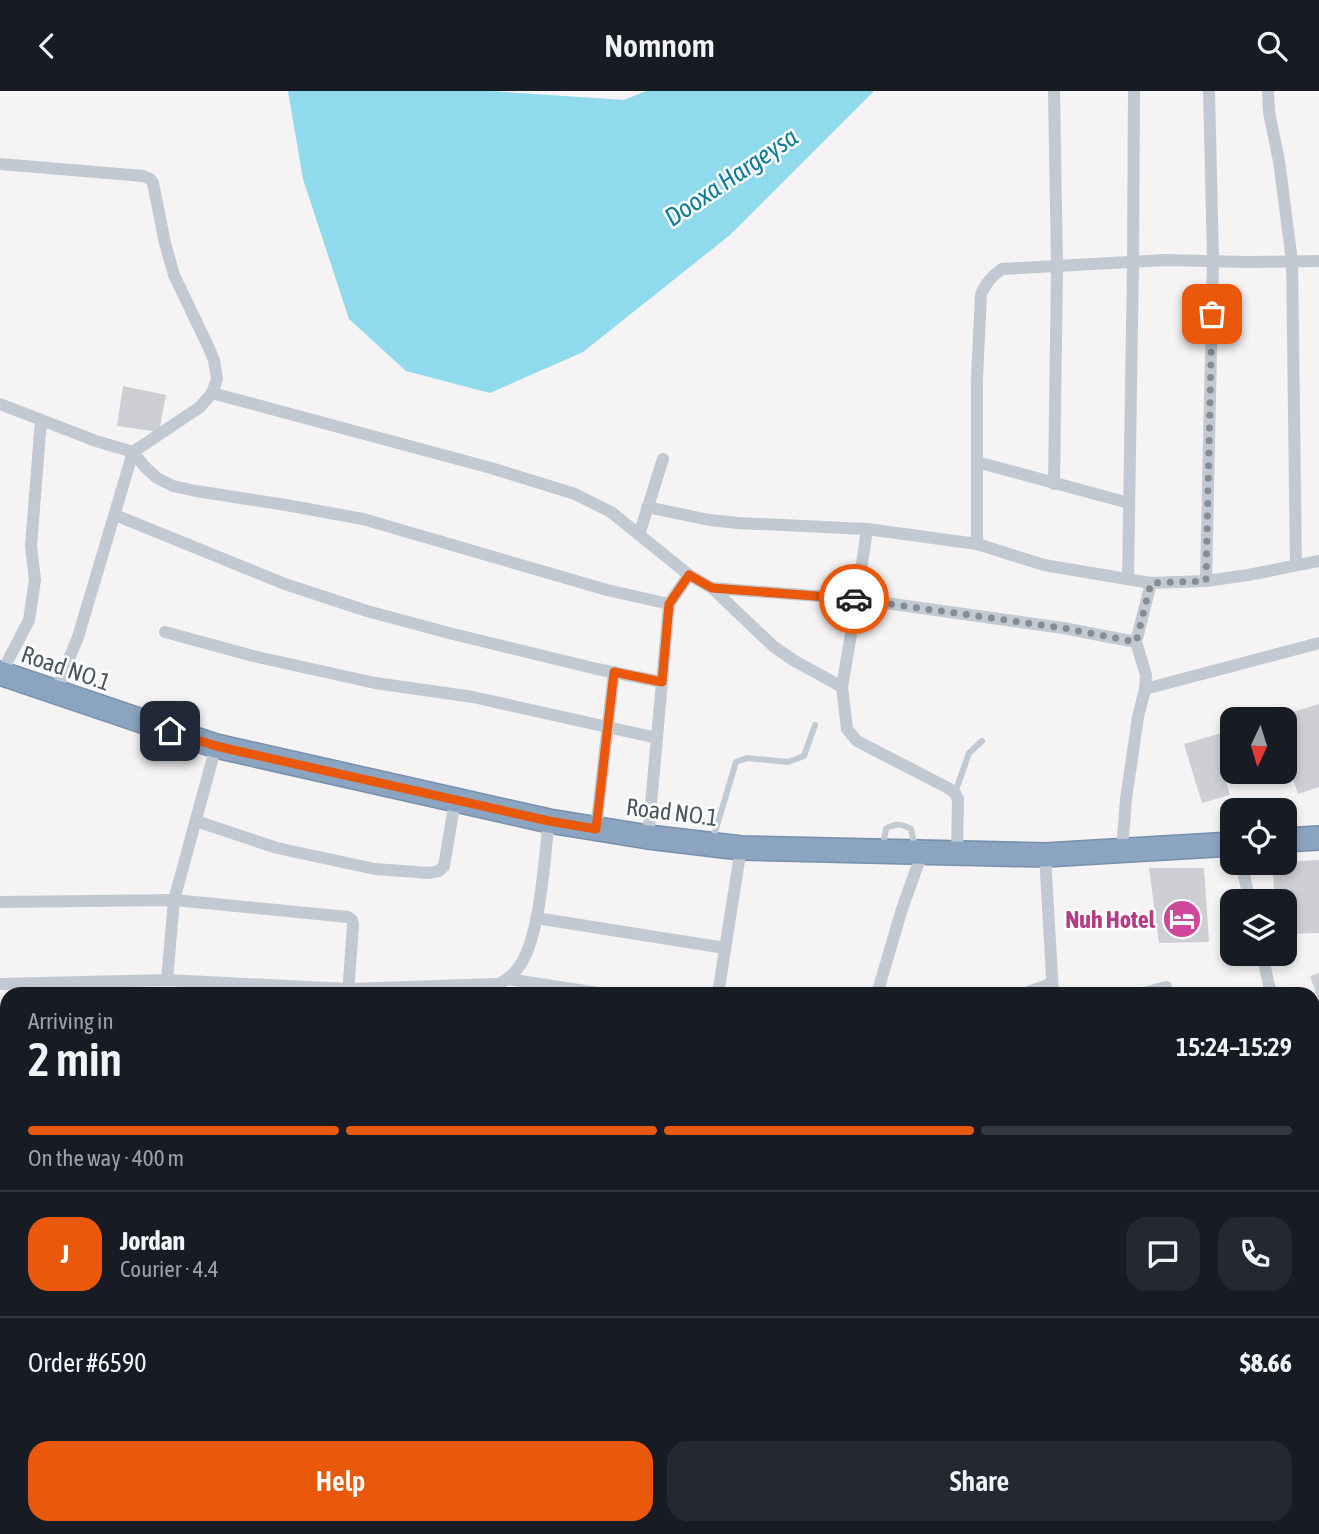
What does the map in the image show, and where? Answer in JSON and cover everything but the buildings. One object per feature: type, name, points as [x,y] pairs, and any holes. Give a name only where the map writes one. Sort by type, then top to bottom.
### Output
[{"type":"highway","name":"Road NO.1","points":[[1,673],[216,746],[549,821],[648,837],[741,848],[1045,855],[1220,845]]},
{"type":"highway","points":[[1297,839],[1319,838]]},
{"type":"street","points":[[1054,91],[1057,266],[1054,484]]},
{"type":"street","points":[[1128,578],[1134,91]]},
{"type":"street","points":[[1206,581],[1213,260],[1209,91]]},
{"type":"street","points":[[1268,91],[1292,261],[1296,565]]},
{"type":"street","points":[[0,164],[143,176],[150,179],[174,275],[208,345],[214,360],[216,379],[212,393],[200,407],[133,451],[78,637],[55,693]]},
{"type":"street","points":[[977,544],[976,378],[981,294],[994,274],[1002,269],[1133,262],[1319,261]]},
{"type":"street","points":[[212,393],[491,468],[575,494],[611,512],[689,575],[712,588],[773,646],[842,687]]},
{"type":"street","points":[[0,404],[96,441],[133,451],[157,478],[173,486],[363,519],[607,590],[669,604]]},
{"type":"street","points":[[1,673],[29,620],[35,580],[31,546],[41,420]]},
{"type":"street","points":[[639,535],[663,459]]},
{"type":"street","points":[[977,462],[1129,503]]},
{"type":"street","points":[[647,507],[719,521],[867,529],[977,544],[1044,565],[1151,583],[1206,581],[1319,561]]},
{"type":"street","points":[[116,515],[285,584],[367,611],[449,633],[662,682]]},
{"type":"street","points":[[867,529],[842,687],[847,729],[857,741],[955,793],[958,799],[957,853]]},
{"type":"street","points":[[648,837],[669,604],[689,575]]},
{"type":"street","points":[[1122,851],[1126,799],[1146,675],[1136,642],[1151,583]]},
{"type":"street","points":[[712,588],[858,599],[1063,628],[1136,642]]},
{"type":"street","points":[[165,632],[253,656],[375,683],[473,698],[657,738]]},
{"type":"street","points":[[1145,689],[1319,643]]},
{"type":"street","points":[[596,829],[614,672]]},
{"type":"street","points":[[167,980],[174,900],[216,746]]},
{"type":"street","points":[[196,821],[277,848],[375,869],[430,873],[439,871],[444,866],[455,801]]},
{"type":"street","points":[[494,987],[508,979],[522,963],[528,949],[536,918],[549,821]]},
{"type":"street","points":[[719,987],[741,848]]},
{"type":"street","points":[[879,987],[919,852]]},
{"type":"street","points":[[1045,855],[1052,987]]},
{"type":"street","points":[[0,902],[174,900],[348,917],[353,925],[348,987]]},
{"type":"street","points":[[536,918],[725,948]]},
{"type":"street","points":[[1265,966],[1269,987]]},
{"type":"street","points":[[508,979],[559,987]]},
{"type":"street","points":[[0,984],[167,980],[273,987]]},
{"type":"lane","points":[[712,844],[736,762],[747,758],[788,762],[804,757],[815,725]]},
{"type":"lane","points":[[955,793],[969,753],[982,741]]},
{"type":"water","name":"Dooxa Hargeysa","points":[[288,91],[490,91],[624,100],[646,91],[874,91],[730,235],[583,352],[490,393],[406,371],[349,319],[303,179]]},
{"type":"way so far","points":[[854,599],[1063,628],[1136,642],[1151,583],[1206,581],[1212,314]]},
{"type":"place","name":"Nuh Hotel","points":[[1182,919]]},
{"type":"route","points":[[170,731],[216,746],[455,801],[596,829],[614,672],[662,682],[669,604],[689,575],[712,588],[854,599]]}]
